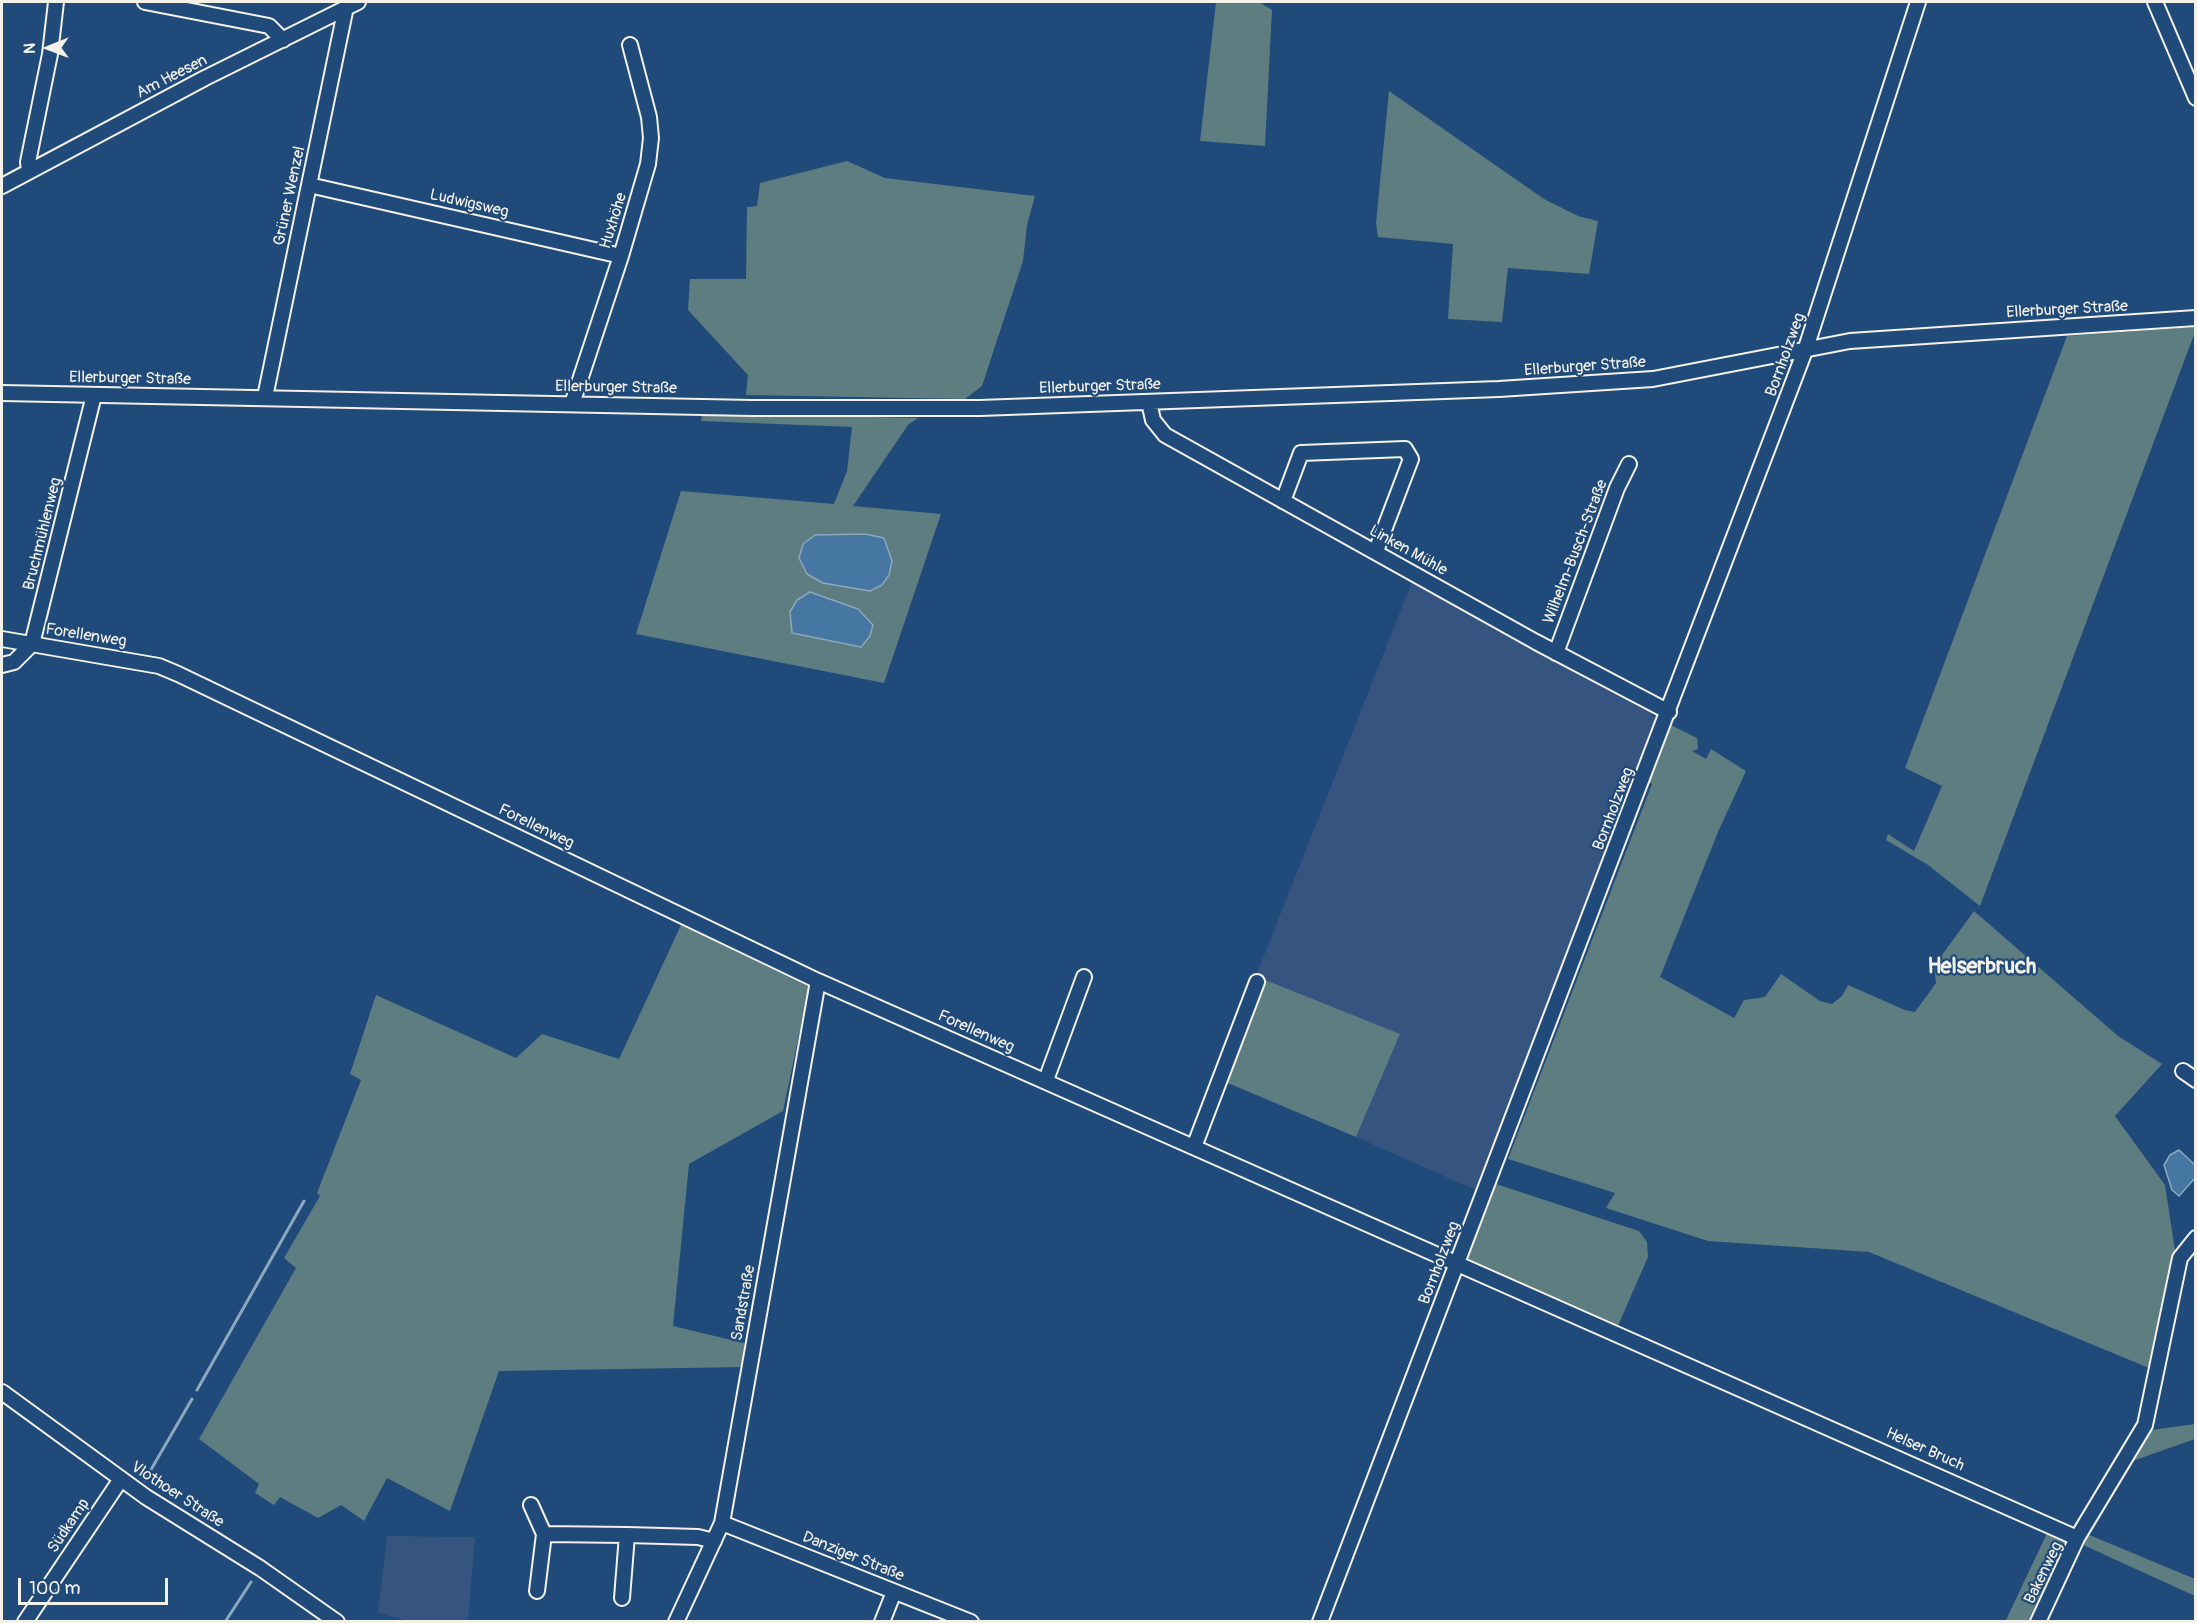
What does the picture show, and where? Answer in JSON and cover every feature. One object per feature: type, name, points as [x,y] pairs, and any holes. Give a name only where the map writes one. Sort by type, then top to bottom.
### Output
[{"type":"street","points":[[29,171],[28,162],[50,54],[56,2]]},
{"type":"street","points":[[145,2],[185,6],[269,26],[283,40]]},
{"type":"street","name":"Am Heesen","points":[[2,186],[346,5],[358,2]]},
{"type":"street","name":"Bornholzweg","points":[[1320,1622],[1806,348],[1918,2]]},
{"type":"street","points":[[2155,2],[2196,98]]},
{"type":"street","name":"Grüner Wenzel","points":[[265,397],[346,5]]},
{"type":"street","name":"Huxhöhe","points":[[572,404],[621,256],[648,164],[651,138],[649,117],[630,45]]},
{"type":"street","name":"Ludwigsweg","points":[[309,185],[621,256]]},
{"type":"street","name":"Ellerburger Straße","points":[[2,393],[897,409],[1149,402],[1499,389],[1653,379],[1806,348],[1886,337],[2196,318]]},
{"type":"street","name":"Bruchmühlenweg","points":[[32,645],[94,394]]},
{"type":"street","name":"Linken Mühle","points":[[1149,402],[1153,420],[1165,435],[1556,653],[1669,712]]},
{"type":"street","points":[[1283,501],[1301,453],[1405,449],[1411,459],[1376,551]]},
{"type":"street","name":"Wilhelm-Busch-Straße","points":[[1556,653],[1617,488],[1629,464]]},
{"type":"street","name":"Forellenweg","points":[[2,639],[159,666],[178,674],[818,981],[1458,1264]]},
{"type":"street","points":[[2,665],[14,662],[32,645]]},
{"type":"street","points":[[1046,1080],[1084,977]]},
{"type":"street","name":"Sandstraße","points":[[676,1622],[722,1522],[818,981]]},
{"type":"street","points":[[1194,1147],[1257,982]]},
{"type":"street","points":[[2182,1071],[2196,1080]]},
{"type":"street","points":[[2078,1538],[2145,1425],[2180,1258],[2196,1238]]},
{"type":"street","name":"Helser Bruch","points":[[1458,1264],[2078,1538]]},
{"type":"street","name":"Vlothoer Straße","points":[[2,1392],[121,1479],[260,1568],[337,1622]]},
{"type":"street","name":"Südkamp","points":[[25,1622],[121,1479]]},
{"type":"street","points":[[531,1505],[544,1534],[537,1592]]},
{"type":"street","name":"Danziger Straße","points":[[722,1522],[971,1622]]},
{"type":"street","points":[[544,1534],[698,1537],[714,1541]]},
{"type":"street","points":[[622,1598],[627,1535]]},
{"type":"street","name":"Bakenweg","points":[[2038,1622],[2078,1538]]},
{"type":"street","points":[[882,1622],[894,1592]]},
{"type":"shaded area","points":[[865,534],[884,538],[892,561],[889,575],[882,585],[870,591],[823,583],[807,574],[799,558],[803,544],[815,535]]},
{"type":"shaded area","points":[[1413,579],[1642,704],[1656,719],[1651,741],[1480,1192],[1356,1137],[1400,1034],[1256,976]]},
{"type":"shaded area","points":[[810,592],[858,609],[873,625],[870,636],[861,647],[792,633],[790,612],[797,600]]},
{"type":"shaded area","points":[[2179,1150],[2196,1166],[2195,1178],[2179,1196],[2172,1190],[2164,1165],[2170,1155]]},
{"type":"shaded area","points":[[387,1536],[475,1537],[468,1621],[408,1621],[378,1613]]},
{"type":"green space","points":[[1216,2],[1259,2],[1272,10],[1265,146],[1200,141]]},
{"type":"green space","points":[[1389,91],[1544,199],[1578,216],[1598,221],[1589,274],[1508,268],[1502,322],[1448,319],[1453,244],[1378,237],[1376,223]]},
{"type":"green space","points":[[847,161],[885,178],[1035,196],[1027,225],[1023,261],[982,386],[965,399],[746,395],[748,375],[688,310],[690,279],[746,279],[747,207],[757,206],[760,183]]},
{"type":"green space","points":[[2195,327],[1980,906],[1928,865],[1886,840],[1888,834],[1914,851],[1942,786],[1905,768],[2067,336]]},
{"type":"green space","points":[[702,413],[918,418],[908,425],[853,506],[941,514],[884,683],[636,634],[681,491],[834,504],[847,471],[852,427],[701,421]]},
{"type":"green space","points":[[1671,725],[1697,738],[1698,749],[1692,751],[1706,759],[1711,749],[1746,771],[1718,832],[1660,977],[1734,1018],[1744,1000],[1765,997],[1781,974],[1820,1001],[1832,1004],[1842,996],[1848,985],[1905,1010],[1915,1012],[1936,983],[1934,966],[1974,911],[2118,1036],[2162,1064],[2115,1116],[2165,1185],[2176,1257],[2149,1368],[1869,1252],[1708,1241],[1606,1208],[1615,1193],[1508,1159],[1652,784],[1647,781]]},
{"type":"green space","points":[[681,925],[809,987],[783,1111],[689,1164],[673,1326],[748,1344],[745,1367],[499,1371],[450,1511],[387,1478],[364,1521],[341,1505],[318,1518],[280,1497],[274,1505],[255,1493],[259,1484],[199,1439],[296,1268],[284,1258],[320,1196],[317,1193],[361,1080],[350,1074],[376,995],[516,1058],[542,1034],[619,1059]]},
{"type":"green space","points":[[1263,979],[1400,1034],[1356,1137],[1223,1081]]},
{"type":"green space","points":[[1493,1183],[1639,1231],[1647,1242],[1648,1257],[1617,1328],[1470,1262],[1467,1254]]},
{"type":"green space","points":[[2195,1424],[2195,1439],[2127,1463],[2144,1431]]},
{"type":"green space","points":[[2049,1529],[2072,1538],[2032,1621],[2005,1622]]},
{"type":"green space","points":[[2087,1534],[2195,1579],[2195,1596],[2081,1544]]},
{"type":"waterway","points":[[197,1390],[304,1201]]},
{"type":"waterway","points":[[145,1480],[192,1399]]},
{"type":"waterway","points":[[225,1622],[251,1582]]},
{"type":"district","name":"Helserbruch","points":[[1982,967]]}]
